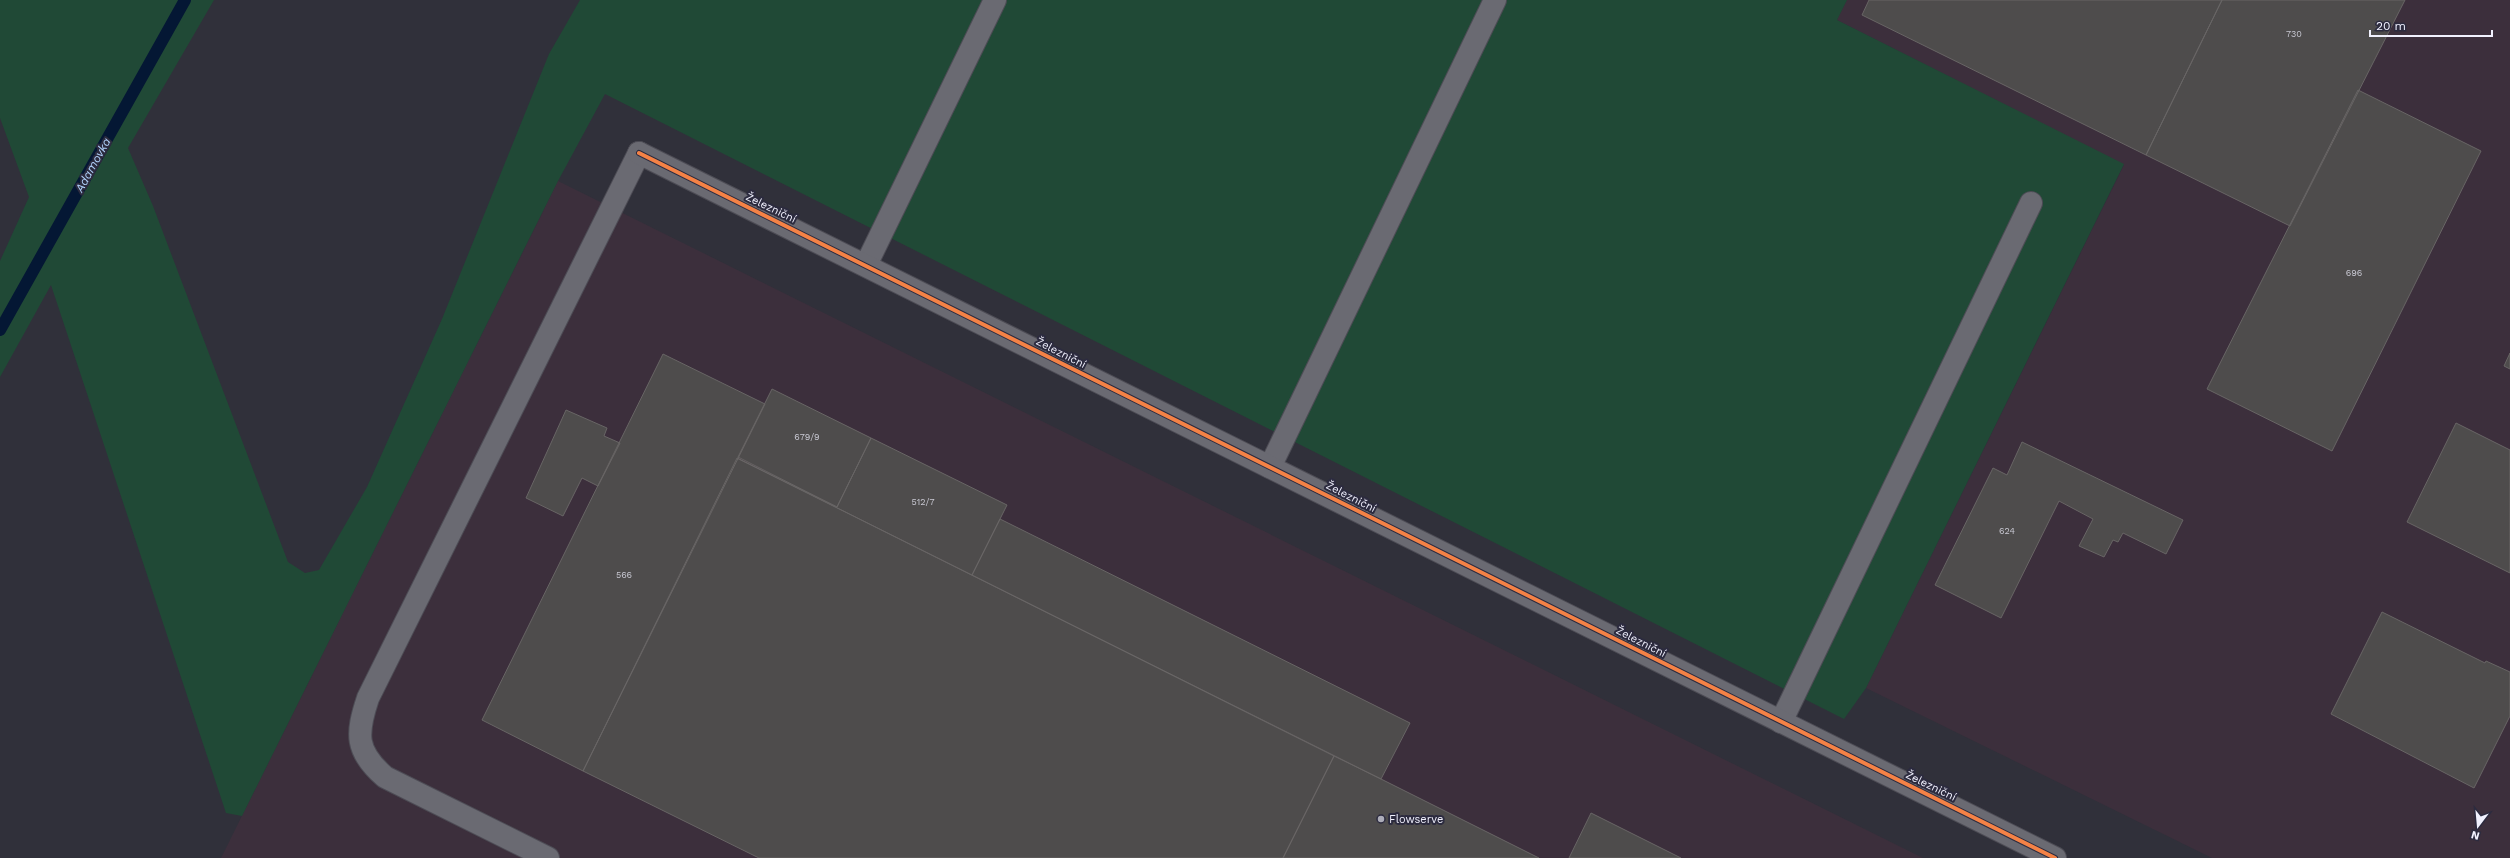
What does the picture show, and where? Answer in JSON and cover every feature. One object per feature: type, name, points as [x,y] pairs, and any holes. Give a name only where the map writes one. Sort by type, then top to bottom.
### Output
[{"type":"street","points":[[866,265],[994,0]]},
{"type":"street","points":[[1270,467],[1496,0]]},
{"type":"street","name":"Železniční","points":[[548,858],[385,777],[373,766],[362,750],[360,734],[361,720],[368,698],[639,153],[2055,858]]},
{"type":"street","points":[[1781,722],[2031,203]]},
{"type":"shaded area","points":[[1847,0],[2510,0],[2510,858],[2212,858],[1866,688],[2124,165],[1837,20]]},
{"type":"shaded area","points":[[558,181],[1923,858],[221,858]]},
{"type":"green space","points":[[0,0],[214,0],[128,148],[153,206],[288,562],[305,573],[319,570],[367,487],[442,319],[549,54],[580,0],[1847,0],[1837,20],[2124,164],[1866,688],[1844,719],[605,94],[558,181],[242,816],[226,813],[51,285],[0,377],[0,261],[29,197],[0,118]]},
{"type":"building","points":[[1869,0],[2222,0],[2146,155],[1862,15]]},
{"type":"building","points":[[2222,0],[2405,0],[2290,226],[2146,155]]},
{"type":"building","points":[[2358,90],[2481,151],[2332,451],[2207,389]]},
{"type":"building","points":[[2510,353],[2510,369],[2504,366]]},
{"type":"building","points":[[663,354],[765,404],[583,771],[482,720]]},
{"type":"building","points":[[772,389],[871,438],[837,507],[738,457]]},
{"type":"building","points":[[566,410],[607,428],[604,436],[620,443],[598,486],[582,478],[563,516],[526,498]]},
{"type":"building","points":[[2456,423],[2510,450],[2510,573],[2407,522]]},
{"type":"building","points":[[871,438],[1007,505],[972,575],[737,458],[837,507]]},
{"type":"building","points":[[2022,442],[2183,520],[2166,554],[2123,533],[2118,542],[2113,540],[2104,557],[2079,546],[2093,519],[2059,501],[2001,618],[1935,585],[1993,468],[2007,475]]},
{"type":"building","points":[[737,458],[1334,756],[1283,858],[759,858],[583,771]]},
{"type":"building","points":[[1000,519],[1410,723],[1381,779],[972,575]]},
{"type":"building","points":[[2382,612],[2485,663],[2486,661],[2510,672],[2510,716],[2474,788],[2331,714]]},
{"type":"building","name":"Flowserve","points":[[1334,756],[1381,779],[1539,858],[1283,858]]},
{"type":"building","points":[[1591,813],[1681,858],[1569,858]]},
{"type":"waterway","name":"Adamovka","points":[[0,330],[185,0]]},
{"type":"cycle path","points":[[639,153],[2055,858]]},
{"type":"place","name":"Flowserve","points":[[1381,819]]}]
